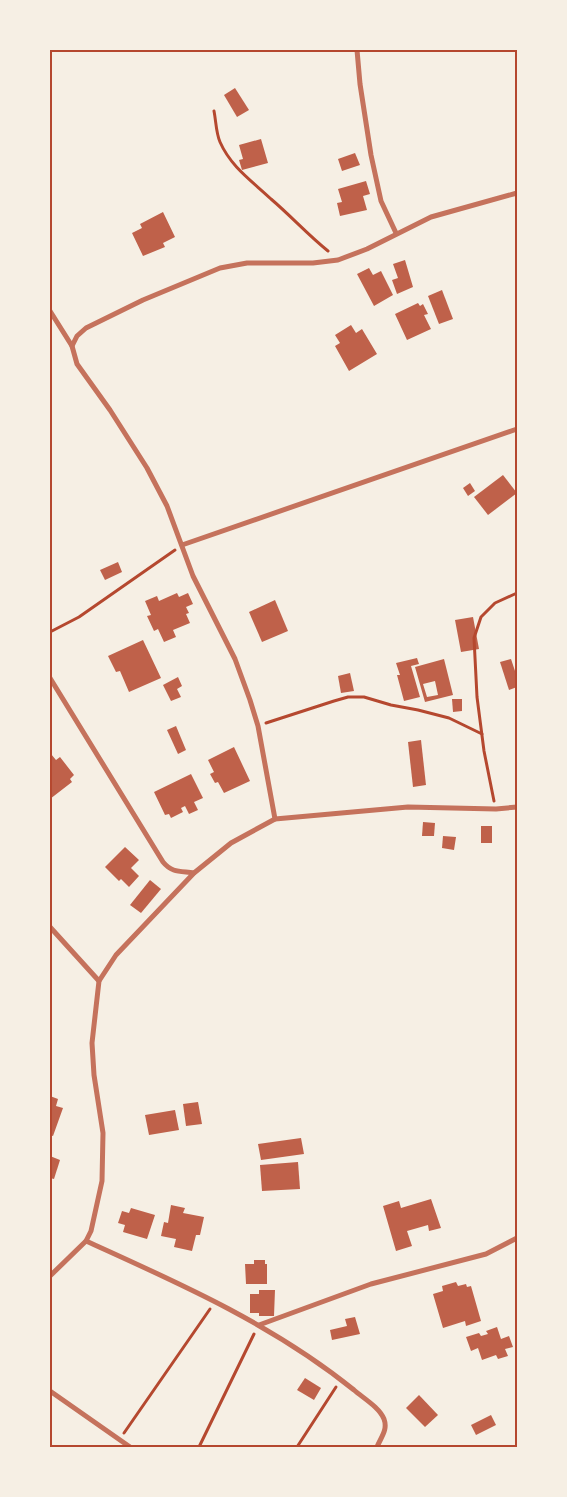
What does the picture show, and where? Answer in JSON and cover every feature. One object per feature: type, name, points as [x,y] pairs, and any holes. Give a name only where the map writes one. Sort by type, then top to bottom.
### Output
[{"type":"street","points":[[357,50],[360,84],[371,155],[382,201],[396,233]]},
{"type":"street","points":[[72,346],[77,336],[86,328],[143,300],[220,268],[247,263],[313,263],[338,260],[367,249],[431,217],[517,193]]},
{"type":"street","points":[[50,311],[72,346],[77,364],[110,410],[147,468],[167,506],[193,576],[235,660],[250,700],[258,726],[275,819]]},
{"type":"street","points":[[182,545],[517,429]]},
{"type":"street","points":[[50,678],[163,862],[169,869],[194,873]]},
{"type":"street","points":[[50,1276],[86,1242],[91,1231],[102,1182],[103,1133],[94,1076],[92,1043],[98,981],[116,955],[194,873],[231,843],[275,819],[408,807],[517,807]]},
{"type":"street","points":[[50,927],[98,981]]},
{"type":"street","points":[[259,1325],[371,1284],[486,1254],[517,1238]]},
{"type":"street","points":[[86,1242],[215,1302],[259,1325],[341,1380],[379,1411],[384,1420],[385,1431],[377,1447]]},
{"type":"street","points":[[50,1391],[130,1447]]},
{"type":"path","points":[[214,112],[219,140],[242,175],[271,198],[308,235],[338,260]]},
{"type":"path","points":[[50,632],[79,617],[182,545]]},
{"type":"path","points":[[496,808],[477,697],[474,638],[481,617],[495,603],[517,593]]},
{"type":"path","points":[[258,726],[348,697],[364,697],[449,718],[482,734]]},
{"type":"path","points":[[120,1440],[215,1302]]},
{"type":"path","points":[[199,1447],[259,1325]]},
{"type":"path","points":[[297,1447],[341,1380]]},
{"type":"building","points":[[235,88],[249,110],[237,117],[224,95]]},
{"type":"building","points":[[261,139],[268,163],[242,170],[239,160],[243,159],[239,145]]},
{"type":"building","points":[[355,153],[360,165],[342,171],[338,159]]},
{"type":"building","points":[[366,181],[370,194],[363,196],[367,210],[340,216],[337,203],[342,202],[338,189]]},
{"type":"building","points":[[163,212],[175,237],[163,243],[165,247],[143,256],[132,233],[142,228],[140,224]]},
{"type":"building","points":[[405,260],[413,287],[397,294],[392,280],[398,278],[393,264]]},
{"type":"building","points":[[369,268],[373,275],[381,271],[393,295],[374,306],[357,274]]},
{"type":"building","points":[[442,290],[453,319],[439,324],[428,296]]},
{"type":"building","points":[[418,303],[420,306],[423,304],[428,314],[424,315],[431,329],[407,340],[395,314]]},
{"type":"building","points":[[351,325],[356,333],[362,329],[377,354],[349,371],[335,346],[340,343],[335,335]]},
{"type":"building","points":[[503,475],[517,493],[488,515],[474,497]]},
{"type":"building","points":[[470,483],[475,491],[468,496],[463,488]]},
{"type":"building","points":[[118,562],[122,572],[105,580],[100,570]]},
{"type":"building","points":[[177,593],[179,597],[188,593],[193,604],[186,607],[189,613],[186,614],[190,623],[173,630],[176,637],[164,642],[158,629],[154,631],[147,616],[151,615],[145,601],[157,596],[159,601]]},
{"type":"building","points":[[275,600],[288,631],[262,642],[249,612]]},
{"type":"building","points":[[473,617],[479,649],[461,652],[455,620]]},
{"type":"building","points":[[143,640],[161,678],[129,692],[120,671],[116,672],[108,656]]},
{"type":"building","points":[[417,658],[419,664],[411,666],[420,697],[404,701],[396,663]]},
{"type":"building","points":[[444,659],[453,695],[425,702],[415,667]],"holes":[[[435,681],[438,695],[427,697],[423,684]]]},
{"type":"building","points":[[511,659],[517,677],[517,687],[509,690],[500,662]]},
{"type":"building","points":[[350,673],[354,691],[341,693],[338,676]]},
{"type":"building","points":[[178,677],[182,686],[177,689],[181,697],[171,701],[163,685]]},
{"type":"building","points":[[452,699],[462,699],[462,711],[453,712]]},
{"type":"building","points":[[176,726],[186,750],[178,754],[167,730]]},
{"type":"building","points":[[421,740],[426,785],[413,787],[408,742]]},
{"type":"building","points":[[234,747],[250,781],[224,793],[218,782],[215,783],[210,774],[214,772],[208,760]]},
{"type":"building","points":[[51,754],[56,760],[60,757],[74,775],[70,779],[72,782],[50,799],[50,756]]},
{"type":"building","points":[[191,774],[203,798],[194,802],[198,810],[189,814],[185,806],[181,808],[183,812],[171,818],[169,814],[165,815],[154,792]]},
{"type":"building","points":[[423,822],[435,823],[434,836],[422,836]]},
{"type":"building","points":[[481,826],[492,826],[492,843],[481,843]]},
{"type":"building","points":[[443,836],[456,837],[454,850],[442,848]]},
{"type":"building","points":[[125,847],[139,860],[131,868],[139,876],[129,887],[121,879],[119,881],[105,867]]},
{"type":"building","points":[[150,880],[161,889],[141,913],[130,905]]},
{"type":"building","points":[[50,1096],[58,1099],[56,1106],[63,1108],[53,1136],[50,1135]]},
{"type":"building","points":[[198,1102],[202,1124],[186,1126],[183,1104]]},
{"type":"building","points":[[175,1110],[179,1130],[149,1135],[145,1115]]},
{"type":"building","points":[[301,1138],[304,1154],[261,1160],[258,1144]]},
{"type":"building","points":[[50,1156],[60,1160],[54,1179],[50,1178]]},
{"type":"building","points":[[298,1162],[300,1189],[262,1191],[260,1165]]},
{"type":"building","points":[[431,1199],[441,1228],[429,1231],[428,1225],[407,1231],[412,1246],[396,1251],[383,1206],[399,1201],[401,1208]]},
{"type":"building","points":[[171,1205],[185,1208],[183,1213],[204,1217],[200,1235],[196,1235],[192,1251],[174,1247],[176,1239],[161,1236],[164,1222],[168,1223]]},
{"type":"building","points":[[131,1208],[155,1215],[147,1239],[123,1232],[125,1225],[118,1223],[122,1211],[129,1213]]},
{"type":"building","points":[[254,1260],[265,1260],[265,1264],[267,1264],[267,1284],[246,1284],[245,1264],[254,1264]]},
{"type":"building","points":[[456,1282],[458,1286],[466,1284],[467,1287],[471,1286],[481,1321],[466,1326],[465,1321],[443,1328],[433,1294],[443,1291],[442,1286]]},
{"type":"building","points":[[259,1290],[275,1290],[274,1316],[259,1316],[259,1313],[250,1313],[250,1294],[259,1294]]},
{"type":"building","points":[[355,1317],[360,1334],[332,1340],[330,1330],[347,1326],[345,1319]]},
{"type":"building","points":[[497,1327],[501,1339],[509,1336],[513,1347],[505,1349],[508,1356],[498,1359],[496,1355],[482,1360],[478,1348],[471,1351],[466,1337],[479,1333],[481,1336],[488,1334],[486,1331]]},
{"type":"building","points":[[305,1378],[321,1388],[314,1400],[297,1390]]},
{"type":"building","points":[[419,1395],[438,1415],[425,1427],[406,1408]]},
{"type":"building","points":[[491,1415],[496,1425],[476,1435],[471,1425]]}]
